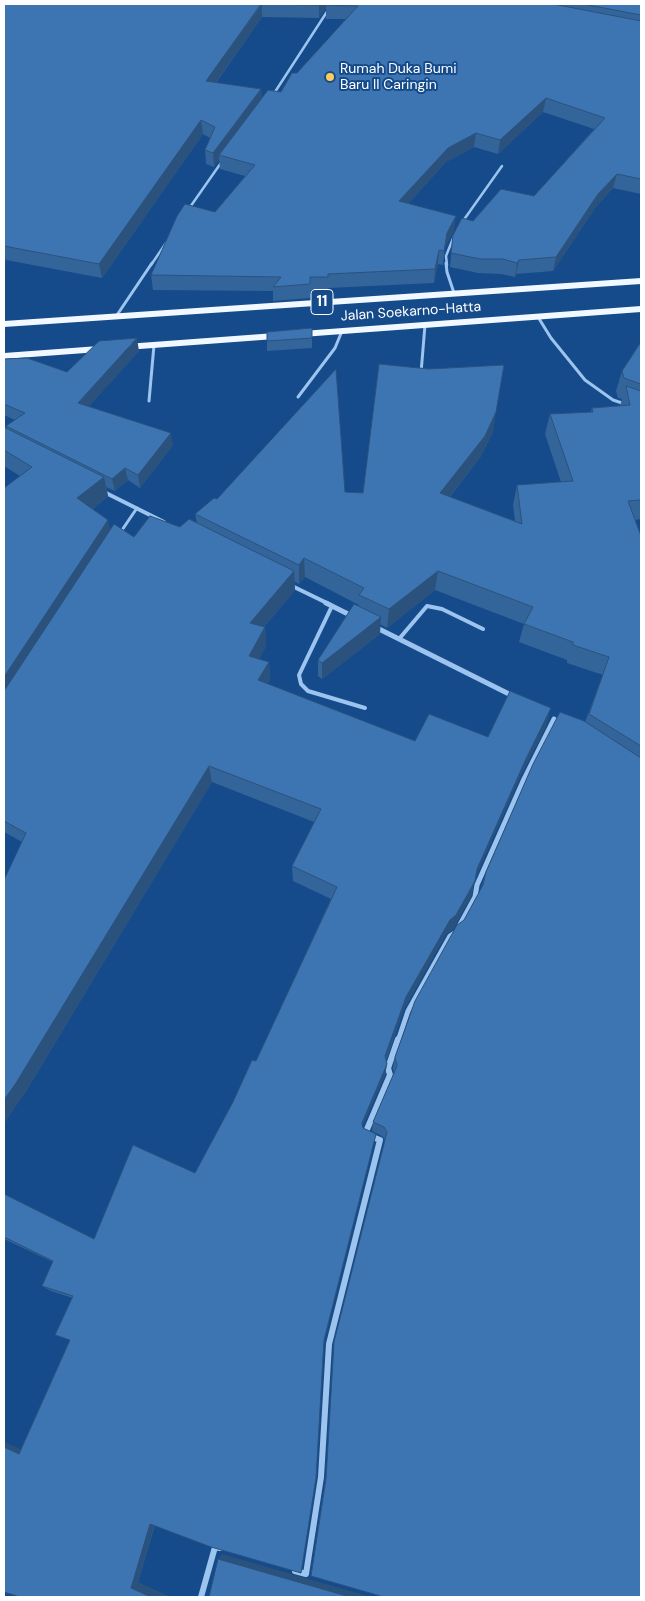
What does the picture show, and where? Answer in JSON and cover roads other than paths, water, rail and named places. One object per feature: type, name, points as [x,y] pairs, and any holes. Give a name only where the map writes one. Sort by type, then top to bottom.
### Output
[{"type":"highway","name":"Jalan Soekarno-Hatta","points":[[4,324],[641,281]]},
{"type":"highway","name":"Jalan Soekarno-Hatta","points":[[4,356],[641,309]]},
{"type":"street","points":[[95,487],[173,526]]},
{"type":"street","points":[[288,584],[357,618]]},
{"type":"street","points":[[365,623],[516,698]]},
{"type":"street","points":[[547,715],[562,724]]},
{"type":"street","points":[[306,1574],[321,1477],[329,1344],[380,1140],[365,1134],[390,1075],[388,1068],[408,1011],[450,936],[456,932],[475,897],[477,886],[512,804],[554,720]]},
{"type":"street","points":[[201,1597],[215,1547],[224,1550]]},
{"type":"street","points":[[288,1569],[315,1577]]},
{"type":"lane","points":[[271,98],[332,4]]},
{"type":"lane","points":[[184,216],[227,155]]},
{"type":"lane","points":[[462,223],[502,166]]},
{"type":"lane","points":[[454,293],[447,272],[446,256],[455,235]]},
{"type":"lane","points":[[117,315],[168,240]]},
{"type":"lane","points":[[538,317],[551,338],[586,380],[613,400],[632,406]]},
{"type":"lane","points":[[421,379],[425,325]]},
{"type":"lane","points":[[298,397],[335,348],[342,331]]},
{"type":"lane","points":[[149,401],[154,345]]},
{"type":"lane","points":[[119,536],[138,508]]},
{"type":"lane","points":[[332,606],[299,675],[301,684],[308,691],[365,708]]},
{"type":"lane","points":[[399,639],[427,606],[442,609],[484,629]]},
{"type":"place","name":"Rumah Duka Bumi Baru II Caringin","points":[[330,77]]}]
